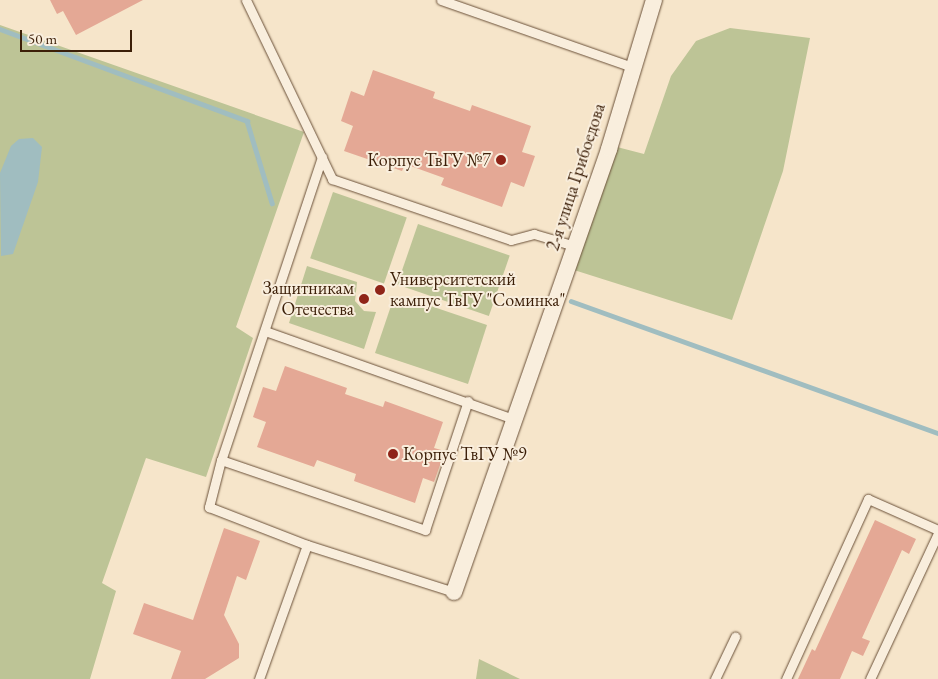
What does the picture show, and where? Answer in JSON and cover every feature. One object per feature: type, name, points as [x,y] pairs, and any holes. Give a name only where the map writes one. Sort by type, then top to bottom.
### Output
[{"type":"street","name":"2-я улица Грибоедова","points":[[454,592],[574,246],[654,0]]},
{"type":"lane","points":[[246,0],[332,179],[511,240],[534,234],[574,246]]},
{"type":"lane","points":[[441,0],[632,67]]},
{"type":"lane","points":[[322,157],[221,460],[209,507],[307,545],[454,592]]},
{"type":"lane","points":[[265,331],[468,401],[514,419]]},
{"type":"lane","points":[[221,460],[425,530],[468,401]]},
{"type":"lane","points":[[786,679],[868,499],[938,532],[870,679]]},
{"type":"lane","points":[[259,679],[307,545]]},
{"type":"lane","points":[[716,679],[735,637]]},
{"type":"green space","points":[[0,25],[304,132],[236,327],[253,338],[206,477],[146,458],[102,583],[116,591],[90,679],[0,679]]},
{"type":"green space","points":[[730,28],[810,38],[783,171],[732,320],[574,270],[617,147],[644,154],[671,76],[696,41]]},
{"type":"green space","points":[[333,192],[407,217],[384,284],[310,258]]},
{"type":"green space","points":[[418,224],[510,256],[489,316],[397,285]]},
{"type":"green space","points":[[307,266],[357,282],[355,301],[364,311],[376,312],[364,349],[289,323]]},
{"type":"green space","points":[[404,297],[487,325],[468,384],[375,353],[393,300]]},
{"type":"green space","points":[[479,659],[520,679],[476,679]]},
{"type":"water","points":[[33,138],[42,147],[38,182],[13,254],[1,256],[0,173],[11,146],[19,139]]},
{"type":"building","points":[[50,0],[143,0],[76,35],[63,11],[57,14]]},
{"type":"building","points":[[373,70],[435,92],[433,98],[470,111],[472,105],[531,126],[522,152],[535,156],[524,187],[511,182],[502,207],[441,185],[444,178],[405,164],[402,171],[344,151],[353,126],[341,121],[351,91],[364,96]]},
{"type":"building","points":[[285,366],[347,388],[345,394],[383,407],[385,401],[443,422],[434,448],[445,451],[434,482],[423,478],[415,503],[354,481],[356,474],[317,460],[314,467],[257,447],[266,422],[253,417],[263,387],[276,391]]},
{"type":"building","points":[[875,520],[916,539],[909,554],[902,550],[862,638],[870,641],[863,656],[852,651],[840,679],[798,679],[812,649],[815,651]]},
{"type":"building","points":[[224,528],[260,541],[246,580],[237,576],[224,615],[239,644],[239,658],[205,679],[171,679],[181,651],[133,634],[144,603],[193,620]]},
{"type":"waterway","points":[[0,29],[247,121],[272,203]]},
{"type":"waterway","points":[[571,301],[938,433]]},
{"type":"place","name":"Корпус ТвГУ №7","points":[[501,160]]},
{"type":"place","name":"Университетский кампус ТвГУ \"Соминка\"","points":[[380,290]]},
{"type":"place","name":"Защитникам Отечества","points":[[364,299]]},
{"type":"place","name":"Корпус ТвГУ №9","points":[[393,454]]}]
